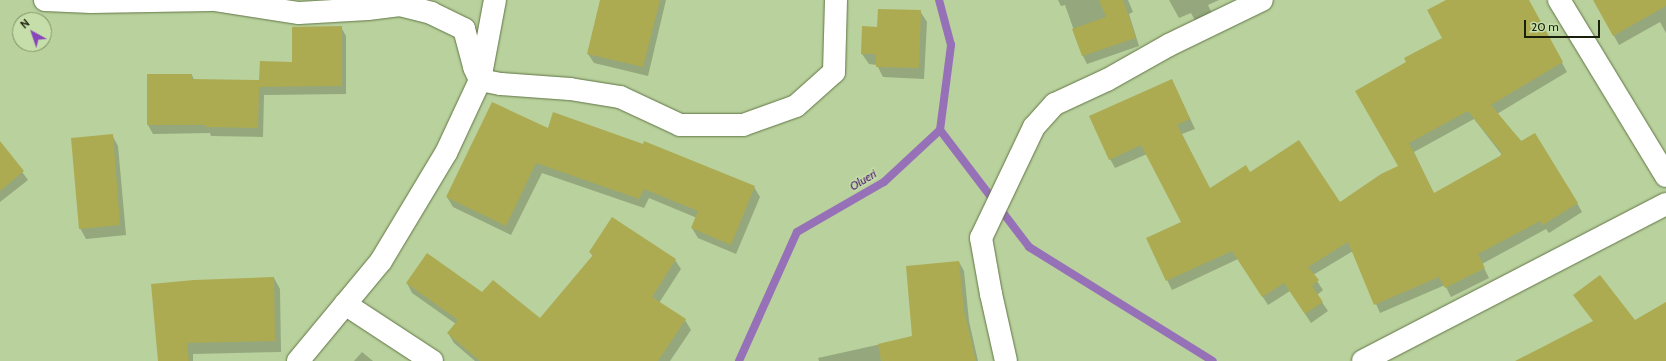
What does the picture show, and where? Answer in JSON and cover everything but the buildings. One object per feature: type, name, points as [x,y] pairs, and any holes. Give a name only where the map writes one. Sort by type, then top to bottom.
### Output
[{"type":"street","points":[[45,0],[91,2],[213,0],[299,14],[368,9],[400,4],[431,13],[464,29],[474,67],[480,80]]},
{"type":"street","points":[[298,361],[381,261],[446,152],[480,80],[494,0]]},
{"type":"street","points":[[480,80],[500,84],[520,84],[570,89],[620,97],[680,125],[743,125],[796,106],[834,72],[836,0]]},
{"type":"street","points":[[1006,361],[991,294],[981,238],[1034,127],[1056,104],[1107,80],[1169,45],[1262,0]]},
{"type":"street","points":[[1559,0],[1666,176]]},
{"type":"street","points":[[1363,361],[1666,204]]},
{"type":"street","points":[[345,304],[432,361]]},
{"type":"waterway","name":"Olueri","points":[[739,361],[797,232],[884,182],[940,130],[951,45],[939,0]]},
{"type":"waterway","points":[[940,130],[1029,247],[1213,361]]}]
